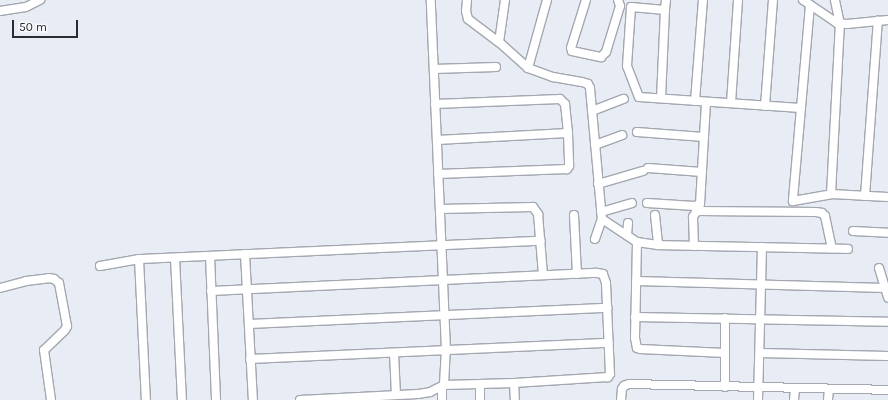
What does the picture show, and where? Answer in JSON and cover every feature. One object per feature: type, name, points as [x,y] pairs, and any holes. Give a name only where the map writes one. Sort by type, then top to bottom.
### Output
[{"type":"street","points":[[0,11],[26,7],[40,0]]},
{"type":"street","points":[[430,0],[446,350],[442,400]]},
{"type":"street","points":[[467,0],[466,10],[468,19],[499,42],[528,68],[553,77],[588,84],[592,111],[601,216],[594,239]]},
{"type":"street","points":[[499,42],[505,0]]},
{"type":"street","points":[[528,68],[547,0]]},
{"type":"street","points":[[586,0],[572,50],[601,57],[606,52],[620,6],[618,0]]},
{"type":"street","points":[[661,98],[666,0]]},
{"type":"street","points":[[695,101],[703,0]]},
{"type":"street","points":[[731,103],[738,0]]},
{"type":"street","points":[[764,106],[774,0]]},
{"type":"street","points":[[803,0],[831,20],[840,24],[888,20]]},
{"type":"street","points":[[830,194],[840,24],[835,0]]},
{"type":"street","points":[[810,5],[793,201],[830,194],[888,197]]},
{"type":"street","points":[[665,10],[631,7],[627,66],[639,97],[801,108]]},
{"type":"street","points":[[865,196],[878,20]]},
{"type":"street","points":[[434,69],[496,67]]},
{"type":"street","points":[[435,104],[560,99],[565,104],[568,133],[569,166],[567,169],[438,174]]},
{"type":"street","points":[[592,111],[624,99]]},
{"type":"street","points":[[647,203],[695,206],[700,204],[706,102]]},
{"type":"street","points":[[637,132],[704,137]]},
{"type":"street","points":[[437,140],[568,133]]},
{"type":"street","points":[[595,144],[622,135]]},
{"type":"street","points":[[598,184],[645,169],[702,172]]},
{"type":"street","points":[[601,216],[632,203]]},
{"type":"street","points":[[440,209],[533,207],[538,214],[543,275]]},
{"type":"street","points":[[694,246],[693,217],[696,212],[699,211],[816,212],[822,213],[825,216],[832,248]]},
{"type":"street","points":[[655,214],[658,245]]},
{"type":"street","points":[[574,215],[577,274]]},
{"type":"street","points":[[601,216],[626,236],[637,242],[658,245],[848,249]]},
{"type":"street","points":[[626,236],[628,223]]},
{"type":"street","points":[[853,231],[888,233]]},
{"type":"street","points":[[100,266],[140,259],[541,241]]},
{"type":"street","points":[[637,242],[635,344],[640,349],[725,353]]},
{"type":"street","points":[[758,400],[762,247]]},
{"type":"street","points":[[245,254],[252,400]]},
{"type":"street","points":[[210,256],[216,400]]},
{"type":"street","points":[[175,258],[182,400]]},
{"type":"street","points":[[140,259],[146,400]]},
{"type":"street","points":[[879,268],[888,298]]},
{"type":"street","points":[[212,291],[597,272],[603,274],[606,283],[608,308],[610,374],[608,377],[443,386],[430,392],[409,397],[396,395],[300,400]]},
{"type":"street","points":[[0,288],[26,281],[49,278],[59,282],[67,326],[66,330],[44,350],[51,400]]},
{"type":"street","points":[[636,281],[885,288]]},
{"type":"street","points":[[249,324],[608,308]]},
{"type":"street","points":[[635,317],[888,322]]},
{"type":"street","points":[[725,318],[725,386]]},
{"type":"street","points":[[250,359],[609,343]]},
{"type":"street","points":[[394,353],[396,395]]},
{"type":"street","points":[[760,353],[888,356]]},
{"type":"street","points":[[514,383],[515,400]]},
{"type":"street","points":[[622,400],[622,389],[624,386],[629,384],[888,390]]},
{"type":"street","points":[[480,385],[480,400]]},
{"type":"street","points":[[794,388],[794,400]]},
{"type":"street","points":[[828,400],[829,389]]}]
